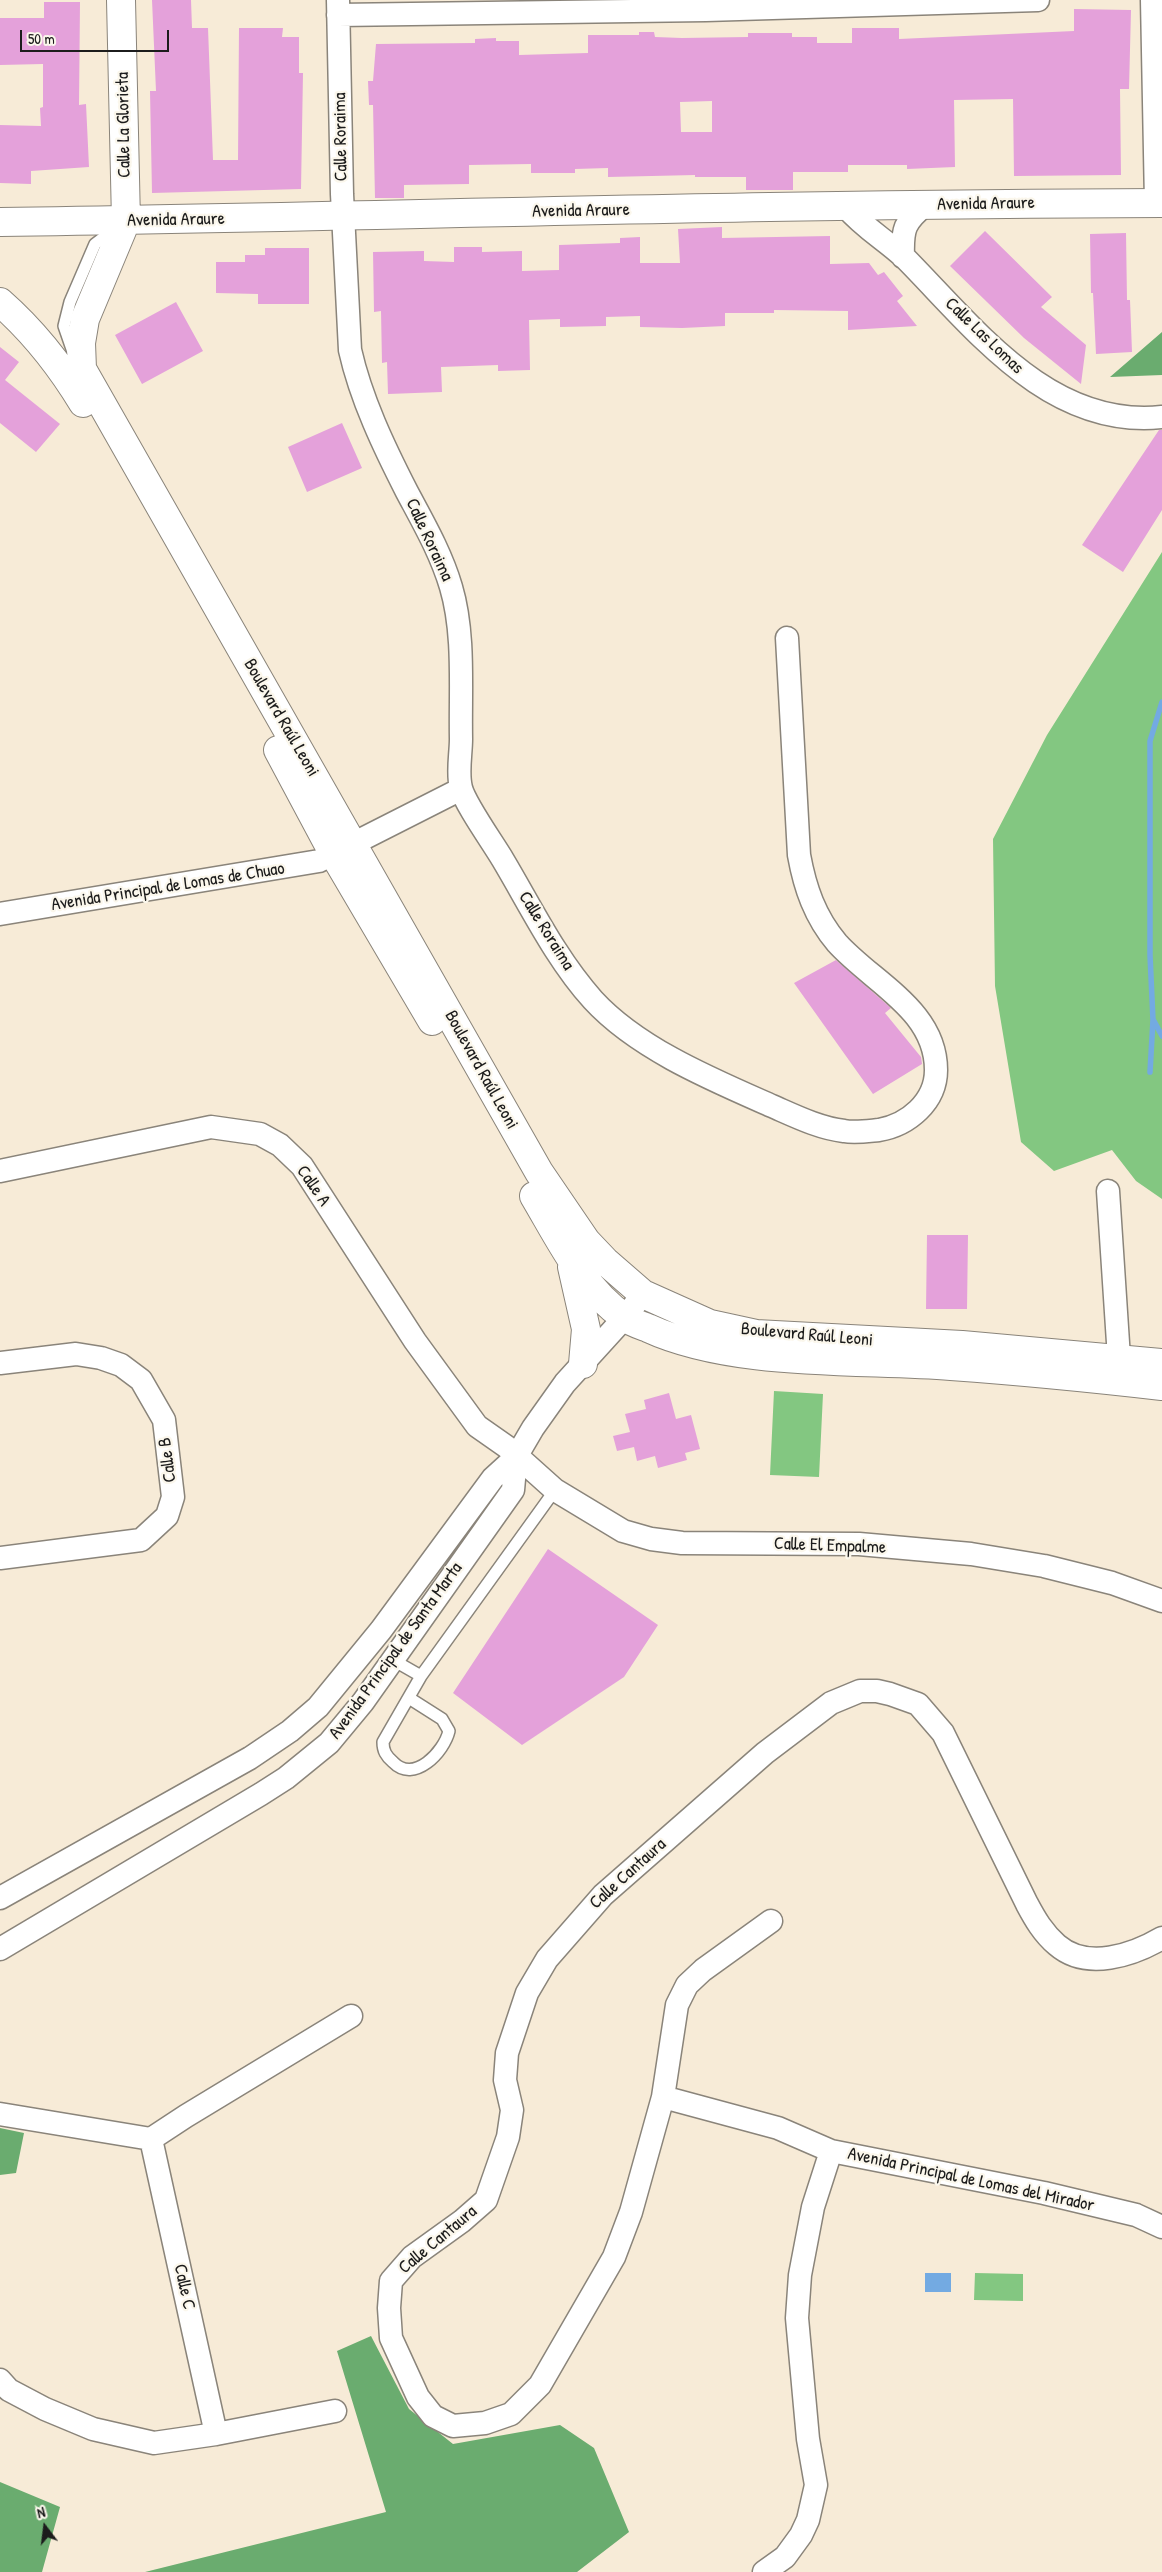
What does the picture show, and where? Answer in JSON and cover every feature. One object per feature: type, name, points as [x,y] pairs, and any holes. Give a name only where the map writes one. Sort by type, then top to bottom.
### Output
[{"type":"street","name":"Calle La Glorieta","points":[[122,0],[126,221]]},
{"type":"street","points":[[338,7],[706,10],[1038,0]]},
{"type":"street","points":[[1152,0],[1159,203]]},
{"type":"street","name":"Calle Roraima","points":[[338,7],[347,332],[353,366],[380,435],[432,541],[451,588],[459,631],[461,789],[562,960],[594,1001],[627,1029],[664,1054],[730,1088],[816,1125],[846,1132],[896,1126],[918,1111],[932,1095],[936,1075],[935,1052],[925,1028],[910,1008],[868,972],[836,941],[817,913],[804,885],[799,855],[787,638]]},
{"type":"street","name":"Avenida Araure","points":[[0,222],[926,204],[1159,203]]},
{"type":"street","points":[[903,257],[903,232],[906,225],[926,204]]},
{"type":"street","name":"Calle Las Lomas","points":[[846,207],[862,225],[903,257],[1004,358],[1030,379],[1091,411],[1119,416],[1162,417]]},
{"type":"street","name":"Boulevard Raúl Leoni","points":[[126,221],[86,319],[80,343],[82,369],[343,848],[570,1256],[599,1294],[625,1318],[668,1337],[712,1348],[757,1355],[950,1366],[1162,1386]]},
{"type":"street","name":"Boulevard Raúl Leoni","points":[[0,302],[45,348],[67,376],[343,848],[554,1196],[586,1241],[642,1294],[710,1324],[756,1334],[962,1346],[1162,1363]]},
{"type":"street","name":"Avenida Principal de Lomas de Chuao","points":[[0,914],[319,862],[461,789]]},
{"type":"street","name":"Calle A","points":[[0,1172],[210,1126],[260,1134],[280,1145],[302,1166],[415,1341],[477,1426],[507,1447],[516,1457]]},
{"type":"street","points":[[1108,1191],[1120,1358]]},
{"type":"street","points":[[570,1256],[585,1320],[586,1340],[583,1364]]},
{"type":"street","name":"Avenida Principal de Santa Marta","points":[[0,1898],[250,1758],[290,1731],[318,1707],[381,1630],[493,1478],[516,1457],[538,1420],[565,1383],[625,1318],[642,1294]]},
{"type":"street","name":"Calle B","points":[[0,1363],[76,1354],[101,1358],[121,1365],[141,1380],[164,1420],[173,1497],[167,1516],[141,1540],[0,1558]]},
{"type":"street","name":"Avenida Principal de Santa Marta","points":[[0,1949],[286,1778],[329,1743],[363,1702],[513,1490],[516,1457]]},
{"type":"street","name":"Calle El Empalme","points":[[516,1457],[555,1490],[623,1531],[652,1539],[682,1543],[859,1544],[971,1554],[1052,1568],[1112,1583],[1162,1601]]},
{"type":"street","name":"Calle Cantaura","points":[[771,1921],[702,1970],[687,1985],[677,2004],[662,2097],[631,2212],[614,2257],[540,2385],[511,2414],[485,2423],[453,2426],[433,2416],[418,2397],[391,2338],[389,2308],[391,2281],[412,2257],[462,2221],[486,2200],[508,2137],[512,2110],[505,2080],[507,2053],[528,1993],[547,1958],[604,1894],[765,1753],[831,1703],[847,1695],[877,1691],[918,1704],[929,1714],[943,1732],[1026,1904],[1040,1927],[1058,1946],[1078,1955],[1102,1958],[1137,1951],[1162,1938]]},
{"type":"street","points":[[0,2114],[151,2139],[351,2016]]},
{"type":"street","points":[[662,2097],[778,2128],[831,2151]]},
{"type":"street","name":"Calle C","points":[[151,2139],[216,2434]]},
{"type":"street","name":"Avenida Principal de Lomas del Mirador","points":[[764,2572],[785,2557],[801,2535],[808,2520],[816,2485],[808,2439],[797,2318],[800,2275],[813,2207],[831,2151],[1053,2196],[1136,2215],[1162,2227]]},
{"type":"street","points":[[0,2380],[9,2390],[45,2409],[93,2429],[154,2443],[216,2434],[335,2411]]},
{"type":"lane","points":[[409,1698],[442,1719],[449,1731],[446,1742],[434,1757],[415,1769],[407,1770],[399,1769],[386,1756],[382,1742],[421,1676],[555,1490]]},
{"type":"lane","points":[[393,1660],[421,1676]]},
{"type":"green space","points":[[1162,332],[1162,375],[1110,377]]},
{"type":"green space","points":[[1162,552],[1162,1199],[1136,1181],[1112,1150],[1054,1171],[1021,1142],[995,986],[993,839],[1047,735]]},
{"type":"green space","points":[[774,1391],[823,1394],[819,1477],[770,1475]]},
{"type":"green space","points":[[0,2128],[24,2133],[16,2173],[0,2175]]},
{"type":"green space","points":[[975,2273],[1023,2274],[1023,2301],[974,2300]]},
{"type":"green space","points":[[371,2336],[409,2409],[453,2444],[560,2425],[594,2448],[629,2532],[577,2572],[145,2572],[386,2512],[337,2351]]},
{"type":"green space","points":[[0,2482],[60,2507],[42,2572],[0,2572]]},
{"type":"water","points":[[925,2273],[951,2273],[951,2292],[925,2292]]},
{"type":"building","points":[[152,0],[191,0],[192,28],[208,28],[213,160],[238,160],[239,28],[283,28],[282,37],[299,37],[299,73],[303,73],[301,189],[152,193],[150,91],[156,91]]},
{"type":"building","points":[[44,2],[80,2],[79,105],[86,104],[89,167],[31,171],[31,184],[0,183],[0,125],[41,126],[40,108],[43,107],[43,64],[0,65],[0,18],[44,18]]},
{"type":"building","points":[[1074,9],[1131,10],[1129,89],[1120,89],[1121,175],[1014,176],[1013,99],[954,100],[955,167],[907,169],[907,165],[848,165],[848,172],[793,172],[793,190],[746,190],[746,177],[695,177],[695,175],[608,177],[608,168],[575,169],[575,173],[531,173],[531,164],[469,165],[469,184],[404,185],[404,198],[375,198],[373,105],[369,105],[368,81],[373,81],[376,44],[475,43],[475,39],[496,38],[496,41],[519,41],[519,55],[588,53],[588,35],[639,35],[639,32],[654,32],[655,37],[682,38],[748,37],[748,33],[792,33],[792,37],[817,37],[817,43],[852,43],[852,28],[899,28],[899,39],[1074,31]],"holes":[[[712,101],[712,132],[681,132],[680,102]]]},
{"type":"building","points":[[722,227],[722,238],[830,236],[830,264],[869,263],[878,275],[884,272],[903,296],[897,301],[917,326],[848,330],[848,311],[774,310],[774,313],[725,313],[725,326],[682,328],[640,327],[640,316],[606,317],[606,326],[560,327],[560,319],[529,320],[530,370],[498,371],[498,365],[441,367],[442,392],[388,394],[387,362],[382,363],[381,311],[374,312],[373,252],[424,251],[424,261],[454,262],[454,247],[482,247],[482,252],[522,251],[522,271],[559,270],[559,245],[620,243],[620,238],[640,237],[640,263],[680,263],[678,229]]},
{"type":"building","points":[[985,231],[1052,297],[1041,307],[1086,345],[1081,384],[1024,338],[950,266]]},
{"type":"building","points":[[1126,233],[1127,300],[1130,300],[1132,352],[1096,354],[1093,293],[1091,293],[1090,234]]},
{"type":"building","points":[[265,248],[309,248],[309,304],[258,304],[258,294],[216,293],[216,262],[245,262],[245,255],[265,255]]},
{"type":"building","points":[[176,302],[203,351],[142,384],[115,335]]},
{"type":"building","points":[[0,347],[19,362],[5,380],[60,424],[36,452],[0,423]]},
{"type":"building","points":[[342,423],[362,468],[307,492],[288,447]]},
{"type":"building","points":[[1159,430],[1162,430],[1162,510],[1123,572],[1082,545]]},
{"type":"building","points":[[836,960],[891,1008],[885,1013],[921,1057],[922,1064],[873,1094],[794,983]]},
{"type":"building","points":[[927,1235],[968,1235],[967,1309],[926,1309]]},
{"type":"building","points":[[669,1393],[676,1419],[691,1415],[700,1449],[685,1453],[687,1460],[658,1468],[655,1456],[637,1461],[634,1447],[617,1451],[613,1436],[630,1432],[625,1414],[646,1409],[644,1400]]},
{"type":"building","points":[[548,1549],[658,1625],[624,1677],[522,1745],[453,1693]]},
{"type":"waterway","points":[[1150,1072],[1153,1020],[1150,955],[1150,741],[1162,702]]},
{"type":"waterway","points":[[1154,1021],[1162,1036]]}]
